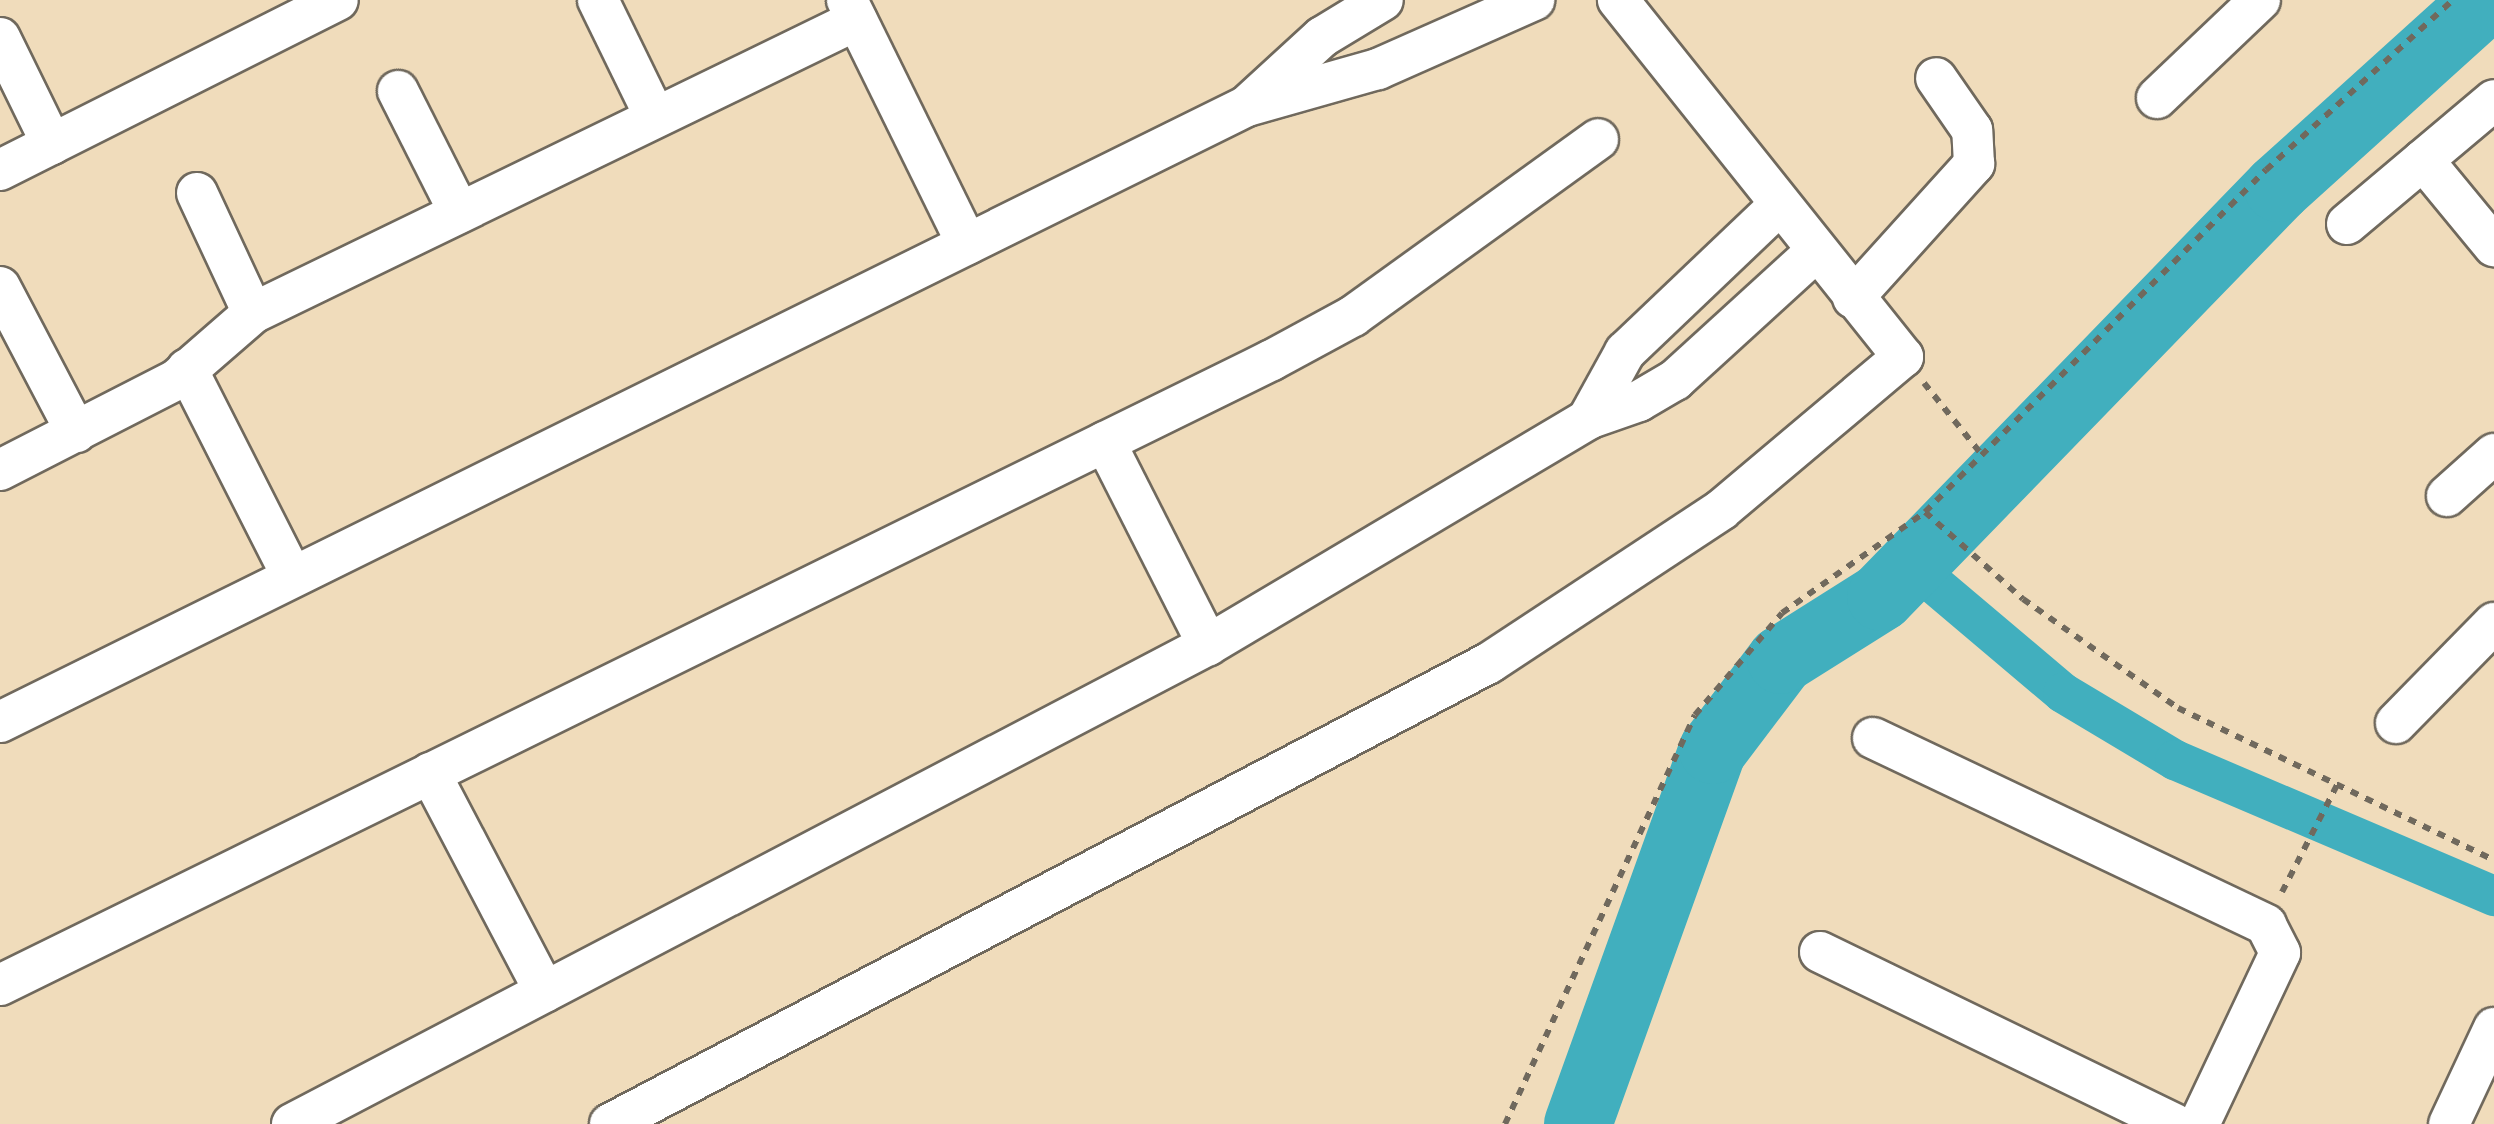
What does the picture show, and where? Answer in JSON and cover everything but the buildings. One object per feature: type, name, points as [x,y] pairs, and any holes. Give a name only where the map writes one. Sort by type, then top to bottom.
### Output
[{"type":"street","points":[[0,170],[338,0]]},
{"type":"street","points":[[598,0],[655,118]]},
{"type":"street","points":[[1247,106],[1322,37],[1383,0]]},
{"type":"street","points":[[0,722],[1247,106],[1378,69],[1534,0]]},
{"type":"street","points":[[610,1124],[1489,663],[1721,510],[1903,357],[1777,208],[1618,0]]},
{"type":"street","points":[[2157,98],[2260,0]]},
{"type":"street","points":[[0,470],[187,369],[253,314],[655,118],[852,10],[967,244]]},
{"type":"street","points":[[0,38],[52,144]]},
{"type":"street","points":[[1853,298],[1974,164],[1972,130],[1936,78]]},
{"type":"street","points":[[398,91],[459,212]]},
{"type":"street","points":[[2347,224],[2494,100]]},
{"type":"street","points":[[0,985],[1106,442],[1353,316],[1598,139]]},
{"type":"street","points":[[2424,160],[2494,246]]},
{"type":"street","points":[[197,193],[253,314]]},
{"type":"street","points":[[1588,419],[1625,352],[1777,208]]},
{"type":"street","points":[[292,1124],[1208,645],[1588,419],[1675,380],[1815,252]]},
{"type":"street","points":[[0,286],[76,432]]},
{"type":"street","points":[[187,369],[292,576]]},
{"type":"street","points":[[1106,442],[1208,645]]},
{"type":"street","points":[[2447,496],[2494,454]]},
{"type":"street","points":[[2396,724],[2494,622]]},
{"type":"street","points":[[1873,738],[2266,925],[2280,954],[2199,1124]]},
{"type":"street","points":[[430,773],[545,992]]},
{"type":"street","points":[[1820,952],[2174,1124]]},
{"type":"street","points":[[2449,1124],[2494,1028]]},
{"type":"path","points":[[1505,1124],[1695,715],[1782,612],[1925,512],[2266,170],[2453,0]]},
{"type":"path","points":[[1903,357],[1984,456]]},
{"type":"path","points":[[1925,512],[2127,675],[2494,860]]},
{"type":"path","points":[[2266,925],[2338,783]]},
{"type":"waterway","points":[[1578,1124],[1713,750],[1781,660],[1881,597],[2278,188],[2486,0]]},
{"type":"waterway","points":[[1908,562],[2063,693],[2175,760],[2494,896]]}]
